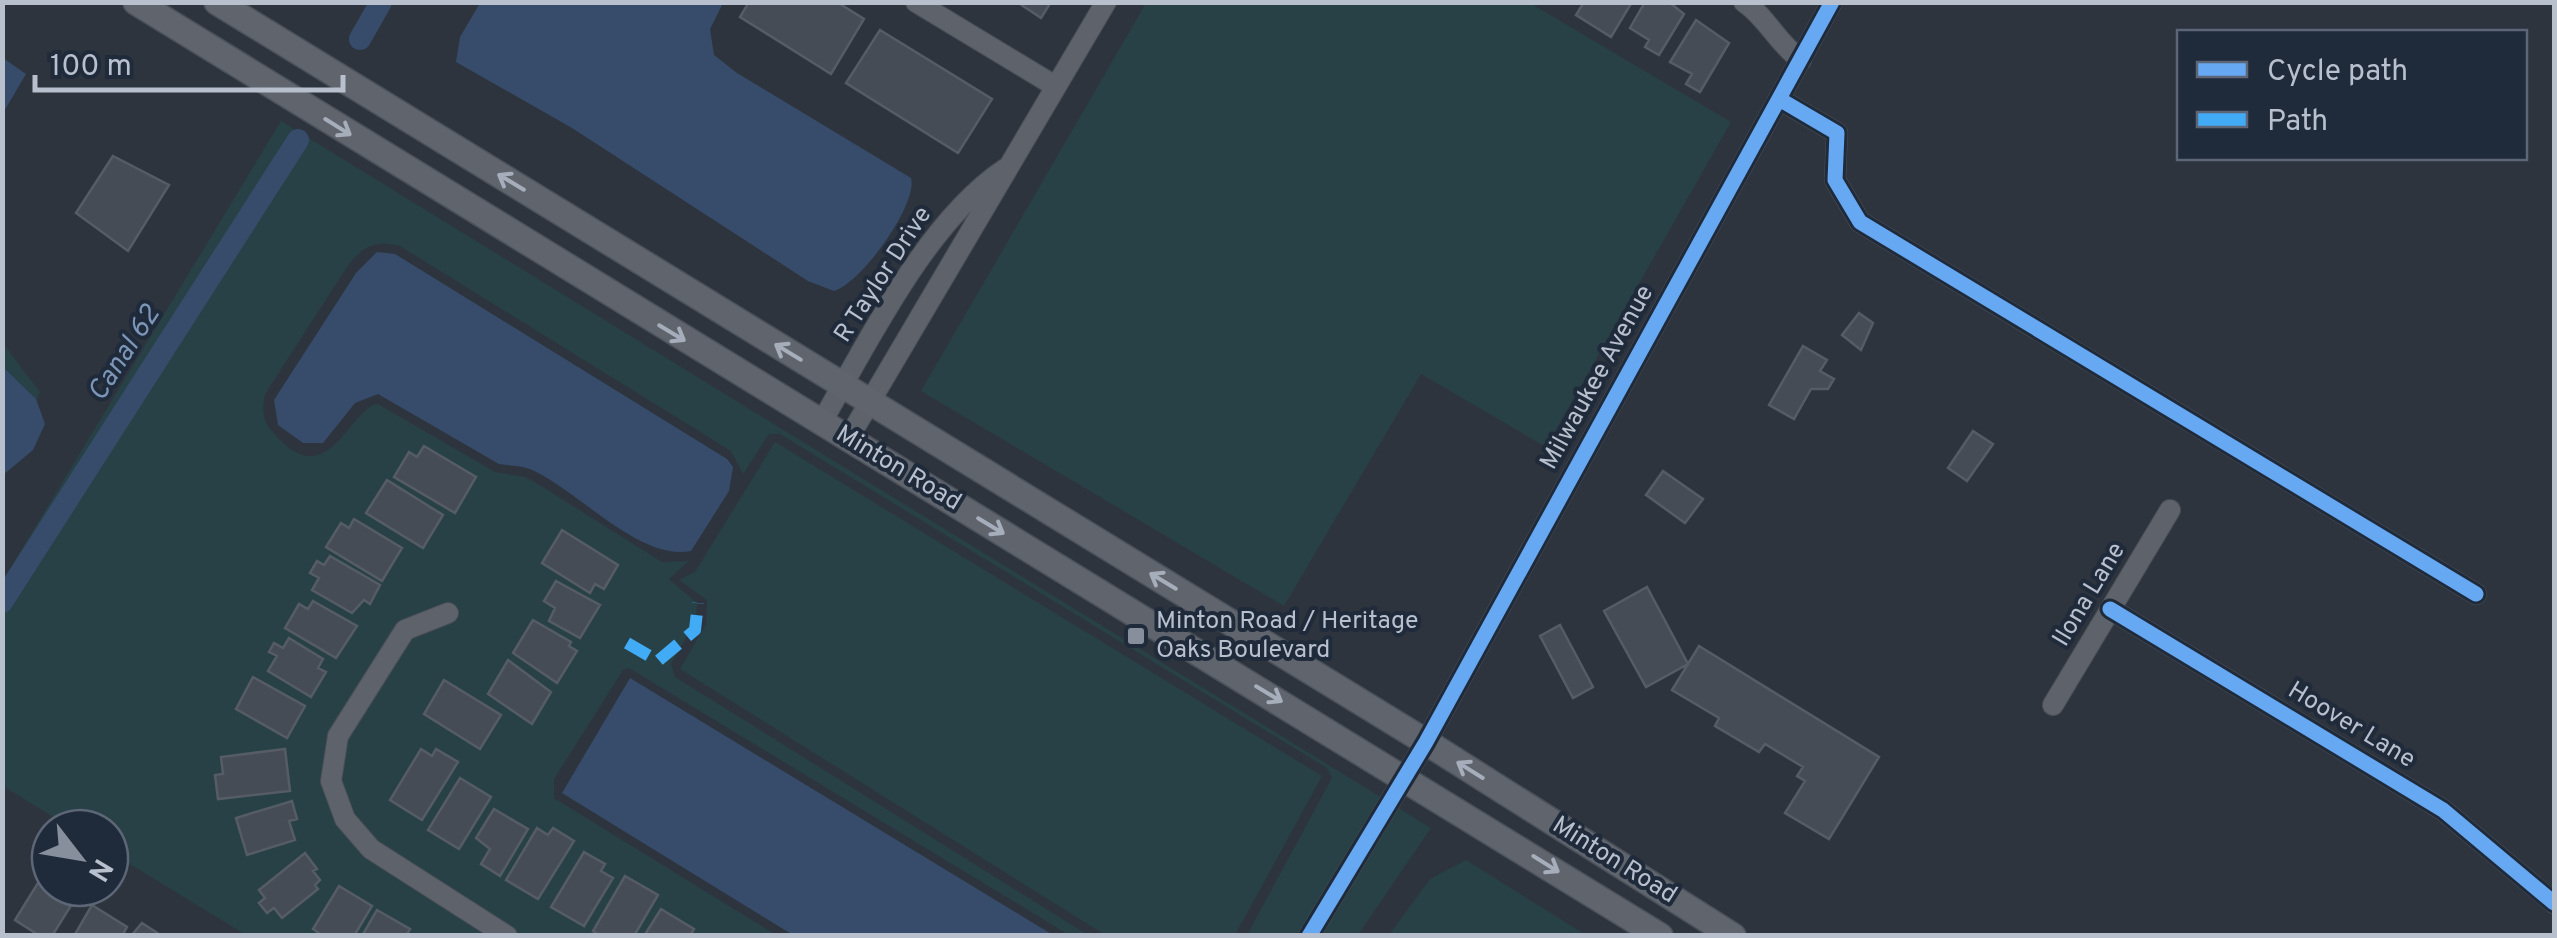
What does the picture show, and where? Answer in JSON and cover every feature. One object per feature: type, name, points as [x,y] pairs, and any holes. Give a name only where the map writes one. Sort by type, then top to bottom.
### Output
[{"type":"main road","name":"Minton Road","points":[[136,2],[1405,776],[1660,936]]},
{"type":"main road","name":"Minton Road","points":[[217,2],[1426,742],[1733,936]]},
{"type":"street","points":[[916,2],[1055,86]]},
{"type":"street","name":"R Taylor Drive","points":[[848,439],[998,191],[1005,170],[1106,2]]},
{"type":"street","points":[[1744,2],[1758,12],[1776,41],[1800,60]]},
{"type":"street","name":"Milwaukee Avenue","points":[[1309,936],[1426,742],[1832,2]]},
{"type":"street","points":[[1780,99],[1837,134],[1834,180],[1860,222],[2476,594]]},
{"type":"street","name":"R Taylor Drive","points":[[821,423],[945,223],[971,192],[1005,170]]},
{"type":"street","points":[[945,223],[969,240]]},
{"type":"street","points":[[900,293],[927,310]]},
{"type":"street","name":"Ilona Lane","points":[[2053,705],[2170,510]]},
{"type":"street","name":"Hoover Lane","points":[[2110,610],[2443,810],[2554,903]]},
{"type":"street","points":[[448,614],[405,630],[338,736],[331,781],[345,819],[371,849],[507,936]]},
{"type":"green space","points":[[1146,3],[1530,3],[1731,122],[1546,447],[1421,374],[1284,606],[921,391]]},
{"type":"green space","points":[[281,121],[1431,828],[1358,935],[1247,935],[1332,778],[1327,768],[780,434],[769,434],[743,474],[731,451],[391,244],[370,246],[347,267],[265,394],[266,423],[291,450],[308,456],[322,453],[367,409],[378,404],[495,472],[525,477],[538,484],[662,562],[689,561],[669,579],[697,603],[696,621],[671,664],[675,677],[1088,935],[1069,935],[629,668],[623,670],[554,779],[554,798],[776,935],[246,935],[130,864],[130,808],[39,808],[3,786],[2,582]]},
{"type":"green space","points":[[2,342],[40,392],[36,400],[3,367]]},
{"type":"green space","points":[[775,442],[1322,776],[1235,935],[1105,935],[680,669],[706,624],[707,600],[679,580],[695,572]]},
{"type":"green space","points":[[1466,860],[1586,935],[1389,935],[1430,879]]},
{"type":"water","points":[[480,3],[723,3],[710,29],[714,55],[737,73],[911,178],[911,190],[897,224],[872,259],[845,285],[834,291],[808,281],[572,128],[456,62],[460,37]]},
{"type":"water","points":[[3,58],[26,74],[3,113]]},
{"type":"water","points":[[377,252],[395,254],[727,459],[733,467],[729,491],[691,551],[671,551],[630,535],[549,479],[526,468],[499,464],[378,394],[355,403],[323,443],[303,443],[278,425],[274,400],[356,273]]},
{"type":"water","points":[[3,367],[36,399],[45,424],[33,450],[3,475]]},
{"type":"water","points":[[630,678],[1053,935],[793,935],[562,793]]},
{"type":"building","points":[[749,2],[837,2],[864,19],[831,74],[740,17]]},
{"type":"building","points":[[1017,2],[1051,2],[1041,18]]},
{"type":"building","points":[[1584,2],[1632,2],[1611,37],[1576,15]]},
{"type":"building","points":[[1645,2],[1669,2],[1684,14],[1659,55],[1645,47],[1649,40],[1630,28]]},
{"type":"building","points":[[1696,20],[1729,43],[1700,92],[1686,84],[1692,74],[1670,62]]},
{"type":"building","points":[[880,30],[992,99],[958,153],[846,83]]},
{"type":"building","points":[[113,156],[169,185],[128,251],[76,213]]},
{"type":"building","points":[[1859,313],[1873,323],[1861,350],[1842,335]]},
{"type":"building","points":[[1803,346],[1827,360],[1820,371],[1834,379],[1828,389],[1811,389],[1794,419],[1769,405]]},
{"type":"building","points":[[1973,431],[1993,444],[1967,481],[1948,468]]},
{"type":"building","points":[[424,446],[476,477],[455,513],[394,477],[409,452],[417,457]]},
{"type":"building","points":[[1663,471],[1703,499],[1685,523],[1646,495]]},
{"type":"building","points":[[387,480],[443,515],[423,548],[366,513]]},
{"type":"building","points":[[354,519],[402,548],[382,581],[326,547],[341,523],[349,528]]},
{"type":"building","points":[[562,530],[618,565],[604,589],[595,584],[590,593],[542,563]]},
{"type":"building","points":[[330,556],[380,585],[370,604],[364,600],[352,613],[312,590],[319,578],[310,573],[317,561],[324,565]]},
{"type":"building","points":[[556,581],[600,605],[580,638],[549,621],[555,608],[544,601]]},
{"type":"building","points":[[1647,587],[1688,664],[1646,687],[1604,611]]},
{"type":"building","points":[[313,601],[357,626],[336,658],[285,628],[299,604],[308,609]]},
{"type":"building","points":[[533,620],[571,642],[569,646],[577,651],[557,683],[513,653]]},
{"type":"building","points":[[1560,625],[1593,687],[1573,698],[1540,636]]},
{"type":"building","points":[[289,638],[323,659],[318,668],[326,672],[311,697],[268,671],[277,656],[269,652],[274,643],[283,648]]},
{"type":"building","points":[[1699,646],[1879,757],[1829,839],[1785,813],[1805,781],[1797,776],[1803,767],[1765,744],[1759,752],[1715,726],[1719,718],[1672,690]]},
{"type":"building","points":[[508,660],[551,692],[532,724],[488,694]]},
{"type":"building","points":[[253,677],[305,706],[287,738],[236,709]]},
{"type":"building","points":[[444,680],[501,715],[480,749],[424,714]]},
{"type":"building","points":[[285,749],[290,791],[218,799],[215,775],[223,774],[221,757]]},
{"type":"building","points":[[421,749],[432,756],[436,749],[458,762],[422,820],[390,800]]},
{"type":"building","points":[[460,778],[491,797],[459,849],[428,830]]},
{"type":"building","points":[[292,801],[297,819],[289,821],[295,840],[247,855],[236,818]]},
{"type":"building","points":[[494,809],[528,829],[500,876],[481,864],[490,849],[476,838]]},
{"type":"building","points":[[537,828],[548,835],[553,828],[574,841],[538,899],[506,880]]},
{"type":"building","points":[[584,852],[605,864],[601,871],[613,878],[584,926],[551,907]]},
{"type":"building","points":[[305,853],[317,869],[313,871],[320,880],[315,885],[318,889],[282,918],[274,908],[267,913],[259,903],[265,898],[259,890]]},
{"type":"building","points":[[625,876],[658,895],[634,936],[601,936],[593,931]]},
{"type":"building","points":[[339,886],[372,906],[354,936],[323,936],[313,929]]},
{"type":"building","points":[[30,896],[30,908],[69,908],[52,936],[40,936],[15,920]]},
{"type":"building","points":[[90,908],[127,927],[122,936],[74,936]]},
{"type":"building","points":[[661,909],[694,929],[690,936],[644,936]]},
{"type":"building","points":[[377,910],[410,929],[406,936],[362,936]]},
{"type":"building","points":[[142,923],[162,936],[131,936]]},
{"type":"waterway","name":"Canal 62","points":[[360,39],[381,2]]},
{"type":"waterway","name":"Canal 62","points":[[2,602],[298,140]]},
{"type":"marked path","points":[[627,643],[658,661],[695,630],[698,603]]},
{"type":"cycle path","points":[[1309,936],[1426,742],[1832,2]]},
{"type":"cycle path","points":[[1779,99],[1837,133],[1835,180],[1860,222],[2476,594]]},
{"type":"cycle path","points":[[2110,609],[2443,810],[2554,903]]},
{"type":"place","name":"Minton Road / Heritage Oaks Boulevard","points":[[1136,636]]}]
